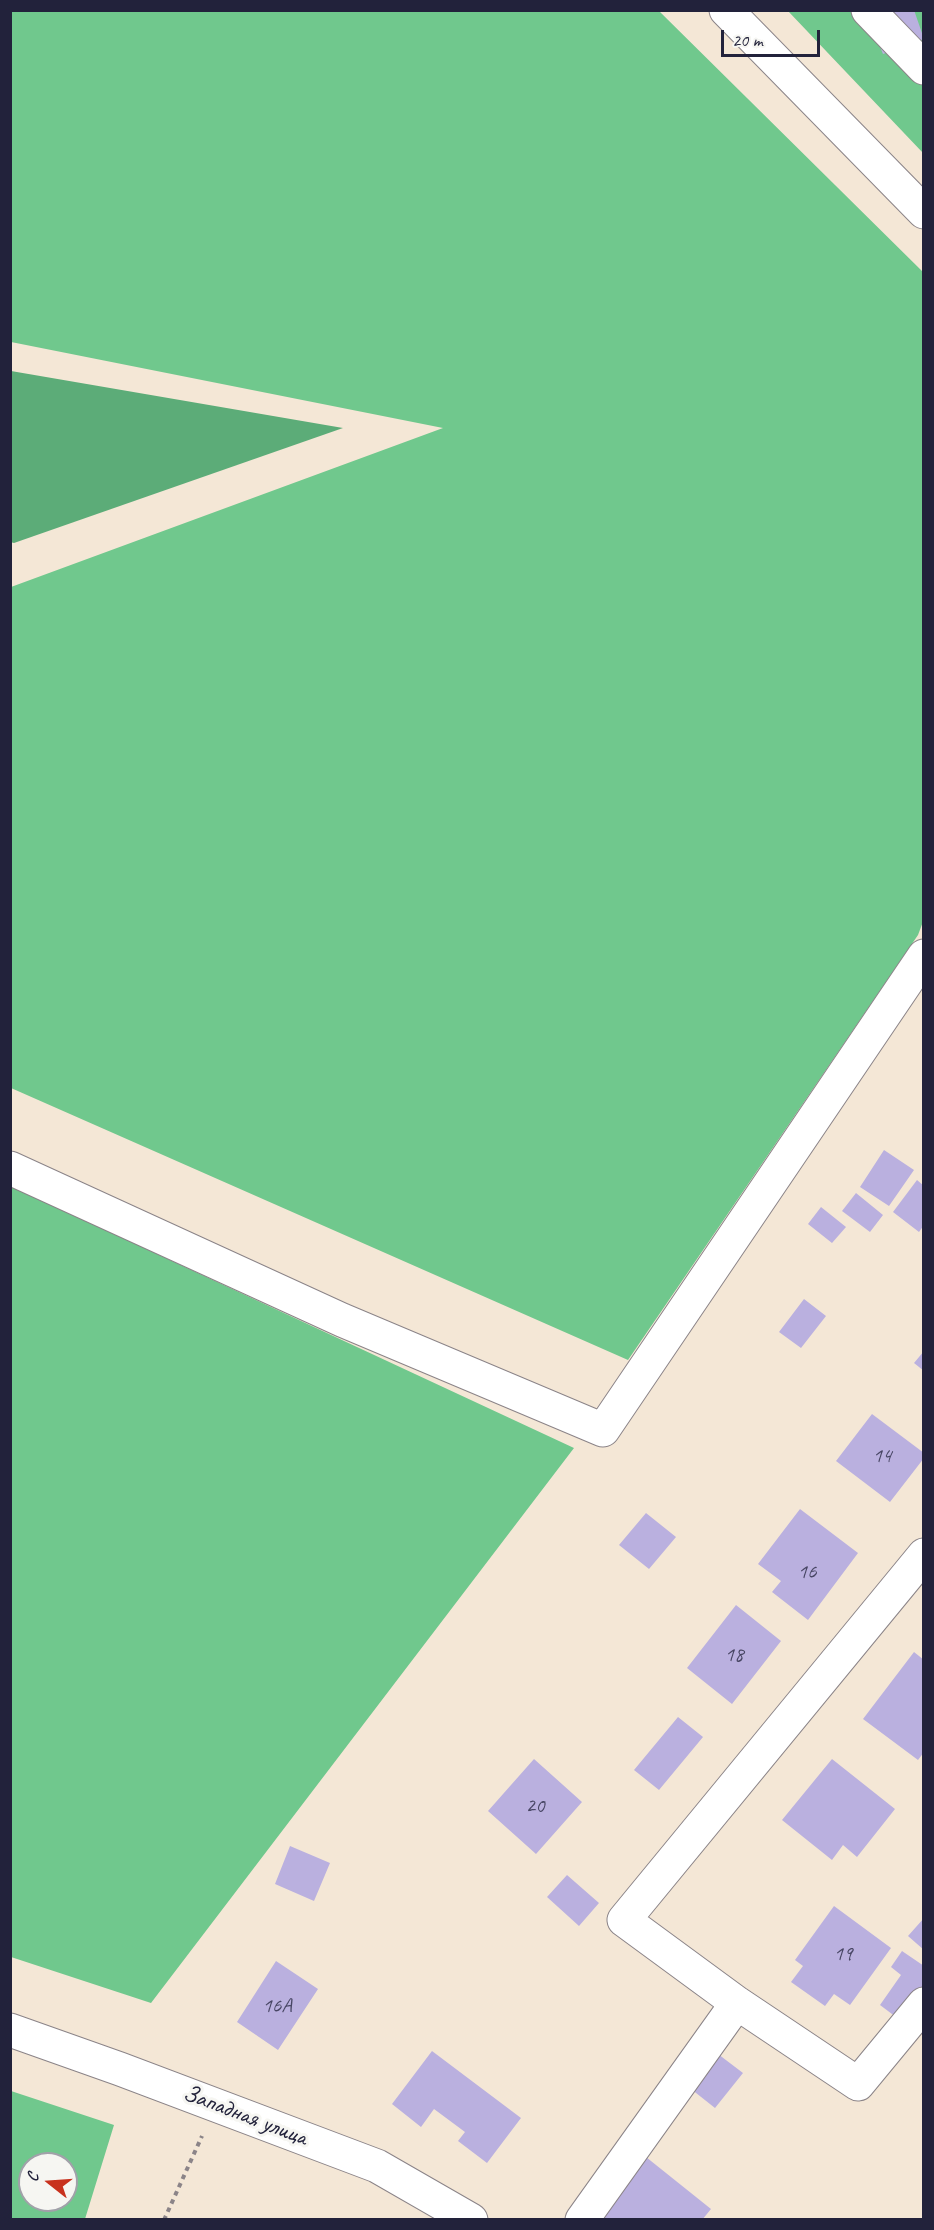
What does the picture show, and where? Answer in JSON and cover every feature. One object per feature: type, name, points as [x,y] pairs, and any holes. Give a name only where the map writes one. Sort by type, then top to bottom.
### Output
[{"type":"street","points":[[726,10],[924,212]]},
{"type":"street","points":[[868,10],[924,68]]},
{"type":"street","points":[[10,1168],[342,1320],[603,1430],[924,956]]},
{"type":"street","points":[[924,1555],[624,1920],[737,2003],[858,2084],[924,2004]]},
{"type":"street","points":[[582,2220],[737,2003]]},
{"type":"street","name":"Западная улица","points":[[10,2031],[377,2166],[471,2220]]},
{"type":"path","points":[[164,2220],[216,2105]]},
{"type":"green space","points":[[11,11],[659,11],[923,272],[924,919],[918,935],[628,1360],[11,1088],[11,587],[443,428],[11,342]]},
{"type":"green space","points":[[788,11],[923,11],[923,153]]},
{"type":"green space","points":[[11,371],[343,428],[14,543],[10,542]]},
{"type":"green space","points":[[11,1186],[574,1448],[151,2003],[11,1957]]},
{"type":"green space","points":[[11,2091],[114,2125],[85,2219],[11,2219]]},
{"type":"building","points":[[899,10],[914,10],[924,39],[883,54],[870,22]]},
{"type":"building","points":[[884,1150],[914,1170],[889,1206],[860,1187]]},
{"type":"building","points":[[917,1180],[924,1186],[924,1225],[919,1232],[893,1212]]},
{"type":"building","points":[[856,1193],[883,1215],[870,1232],[842,1211]]},
{"type":"building","points":[[821,1207],[846,1227],[832,1243],[808,1224]]},
{"type":"building","points":[[804,1299],[826,1316],[801,1348],[779,1332]]},
{"type":"building","points":[[924,1351],[924,1371],[914,1363]]},
{"type":"building","points":[[872,1414],[924,1453],[924,1458],[890,1502],[836,1461]]},
{"type":"building","points":[[800,1509],[858,1553],[808,1620],[772,1592],[781,1581],[758,1564]]},
{"type":"building","points":[[646,1513],[676,1537],[649,1569],[619,1545]]},
{"type":"building","points":[[736,1605],[781,1641],[732,1704],[687,1668]]},
{"type":"building","points":[[914,1652],[924,1660],[924,1752],[918,1760],[863,1719]]},
{"type":"building","points":[[678,1717],[703,1737],[659,1790],[634,1770]]},
{"type":"building","points":[[534,1759],[582,1802],[536,1854],[488,1811]]},
{"type":"building","points":[[832,1759],[895,1809],[857,1857],[843,1845],[832,1860],[782,1820]]},
{"type":"building","points":[[290,1846],[330,1863],[314,1901],[275,1884]]},
{"type":"building","points":[[567,1875],[599,1903],[579,1926],[547,1897]]},
{"type":"building","points":[[834,1906],[891,1948],[850,2005],[834,1994],[825,2006],[791,1982],[803,1966],[795,1960]]},
{"type":"building","points":[[924,1918],[924,1950],[908,1936]]},
{"type":"building","points":[[902,1951],[924,1966],[924,1988],[900,2020],[880,2005],[901,1975],[891,1967]]},
{"type":"building","points":[[276,1961],[318,1989],[278,2050],[237,2022]]},
{"type":"building","points":[[432,2051],[521,2118],[487,2163],[458,2141],[465,2132],[434,2109],[421,2127],[392,2104]]},
{"type":"building","points":[[718,2054],[743,2073],[715,2108],[691,2089]]},
{"type":"building","points":[[646,2157],[711,2209],[702,2220],[601,2220]]}]
